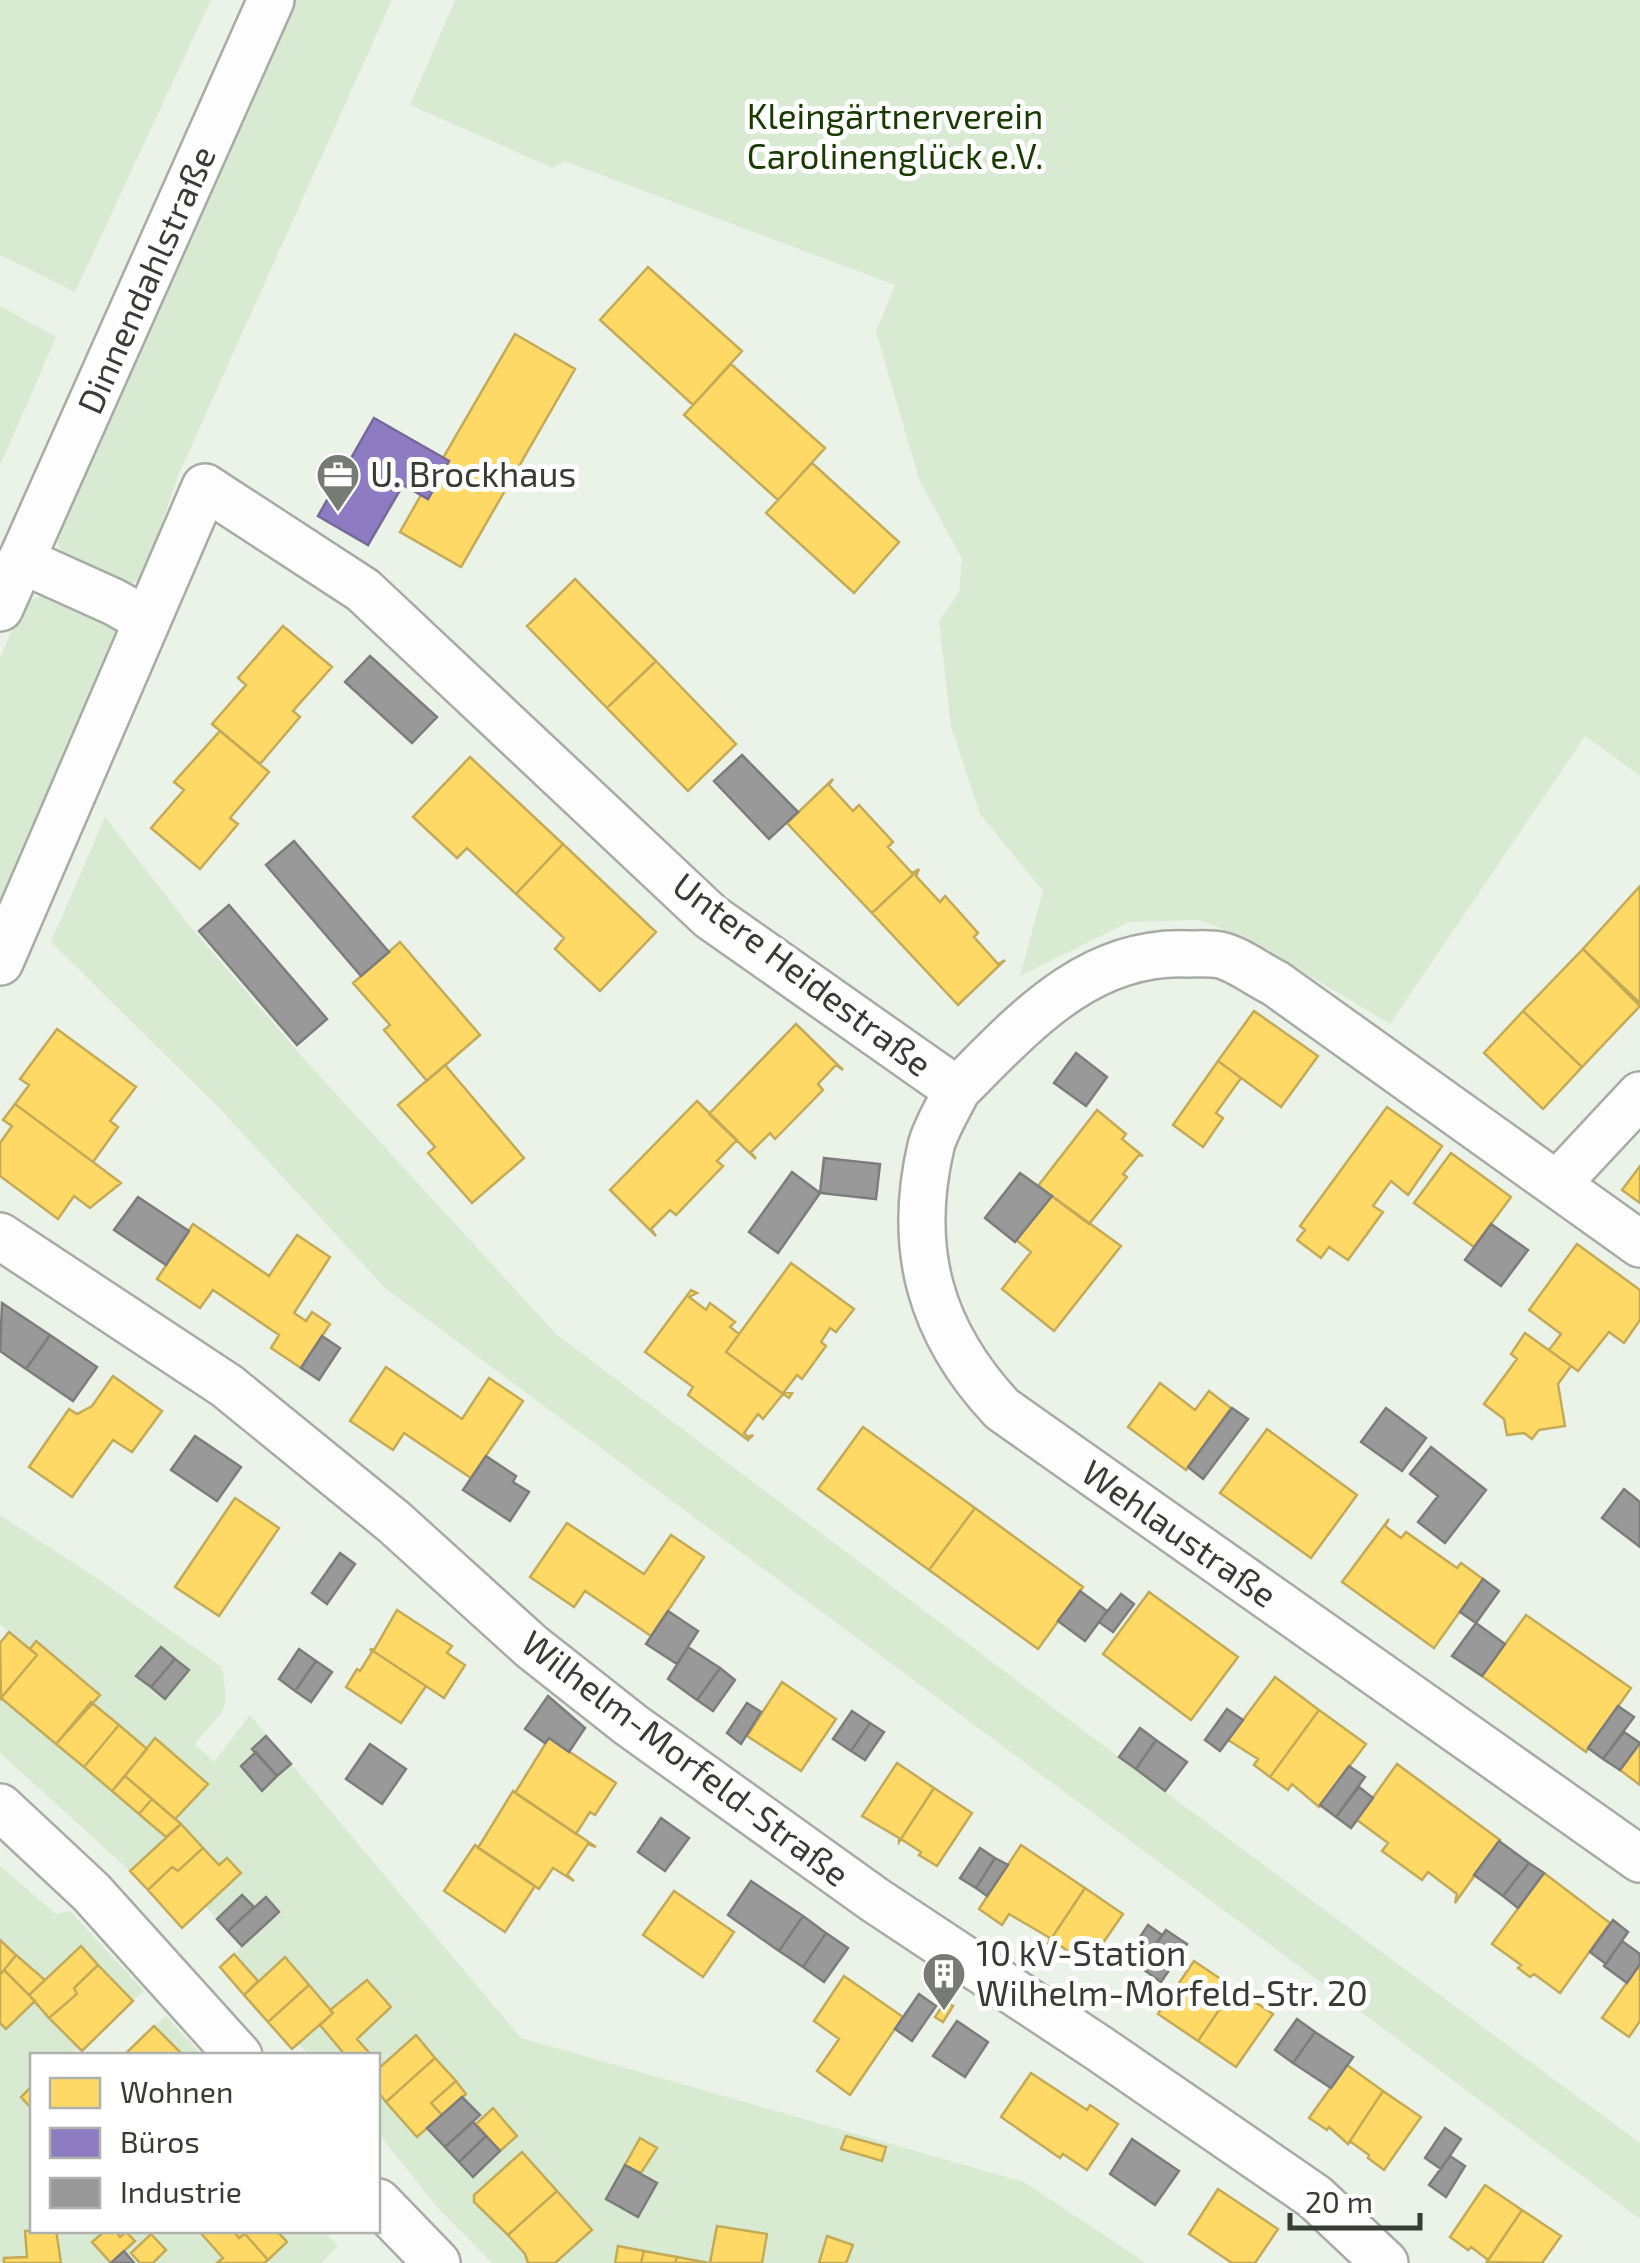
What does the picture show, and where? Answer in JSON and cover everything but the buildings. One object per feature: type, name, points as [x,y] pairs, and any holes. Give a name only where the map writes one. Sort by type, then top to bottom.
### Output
[{"type":"street","name":"Dinnendahlstraße","points":[[0,608],[271,0]]},
{"type":"street","name":"Untere Heidestraße","points":[[146,620],[204,487],[363,590],[710,916],[957,1090],[1021,1025],[1075,984],[1109,965],[1160,952],[1221,955],[1275,983],[1640,1244]]},
{"type":"street","points":[[0,962],[146,620],[22,560]]},
{"type":"street","name":"Wehlaustraße","points":[[957,1090],[932,1142],[923,1242],[926,1270],[943,1327],[979,1385],[1002,1409],[1640,1859]]},
{"type":"street","points":[[1557,1184],[1640,1095]]},
{"type":"street","name":"Wilhelm-Morfeld-Straße","points":[[0,1236],[227,1386],[394,1522],[532,1647],[631,1725],[875,1900],[1085,2038],[1315,2197],[1384,2263]]},
{"type":"street","points":[[0,1807],[91,1892],[236,2053]]},
{"type":"street","points":[[380,2204],[437,2263]]},
{"type":"green space","points":[[0,0],[211,0],[75,292],[0,255]]},
{"type":"green space","points":[[291,0],[392,0],[177,478],[144,578],[127,585],[63,558],[56,536]]},
{"type":"green space","name":"Kleingärtnerverein Carolinenglück e.V.","points":[[455,0],[1640,0],[1640,776],[1585,736],[1390,1024],[1246,938],[1199,920],[1129,922],[1020,976],[1043,891],[980,814],[951,726],[939,621],[959,592],[962,559],[919,479],[876,332],[895,285],[564,161],[553,168],[410,105]]},
{"type":"green space","points":[[0,306],[56,337],[0,466]]},
{"type":"green space","points":[[43,595],[111,622],[118,640],[0,910],[0,658],[23,603]]},
{"type":"green space","points":[[105,817],[189,925],[305,1060],[556,1334],[1640,2143],[1640,2219],[385,1288],[221,1110],[51,942]]},
{"type":"green space","points":[[0,1515],[222,1667],[225,1704],[195,1744],[214,1762],[250,1715],[521,2038],[1024,2182],[1146,2263],[492,2263],[436,2206],[380,2136],[380,2053],[308,2053],[298,2044],[292,2049],[220,1967],[242,1946],[205,1906],[240,1873],[227,1858],[219,1865],[175,1819],[155,1738],[147,1749],[93,1703],[99,1694],[37,1641],[30,1649],[0,1624]]},
{"type":"green space","points":[[0,1697],[166,1837],[130,1871],[0,1753]]},
{"type":"green space","points":[[0,1866],[56,1914],[70,1911],[144,1991],[133,2001],[81,1946],[45,1980],[0,1940]]},
{"type":"green space","points":[[35,2001],[78,2048],[70,2053],[30,2053],[30,2088],[21,2096],[30,2107],[30,2233],[325,2233],[338,2246],[321,2263],[0,2263],[0,2023],[7,2028]]},
{"type":"green space","points":[[166,2016],[200,2053],[182,2053],[154,2026]]},
{"type":"place","name":"U. Brockhaus","points":[[338,513]]},
{"type":"place","name":"10 kV-Station Wilhelm-Morfeld-Str. 20","points":[[944,2012]]}]
